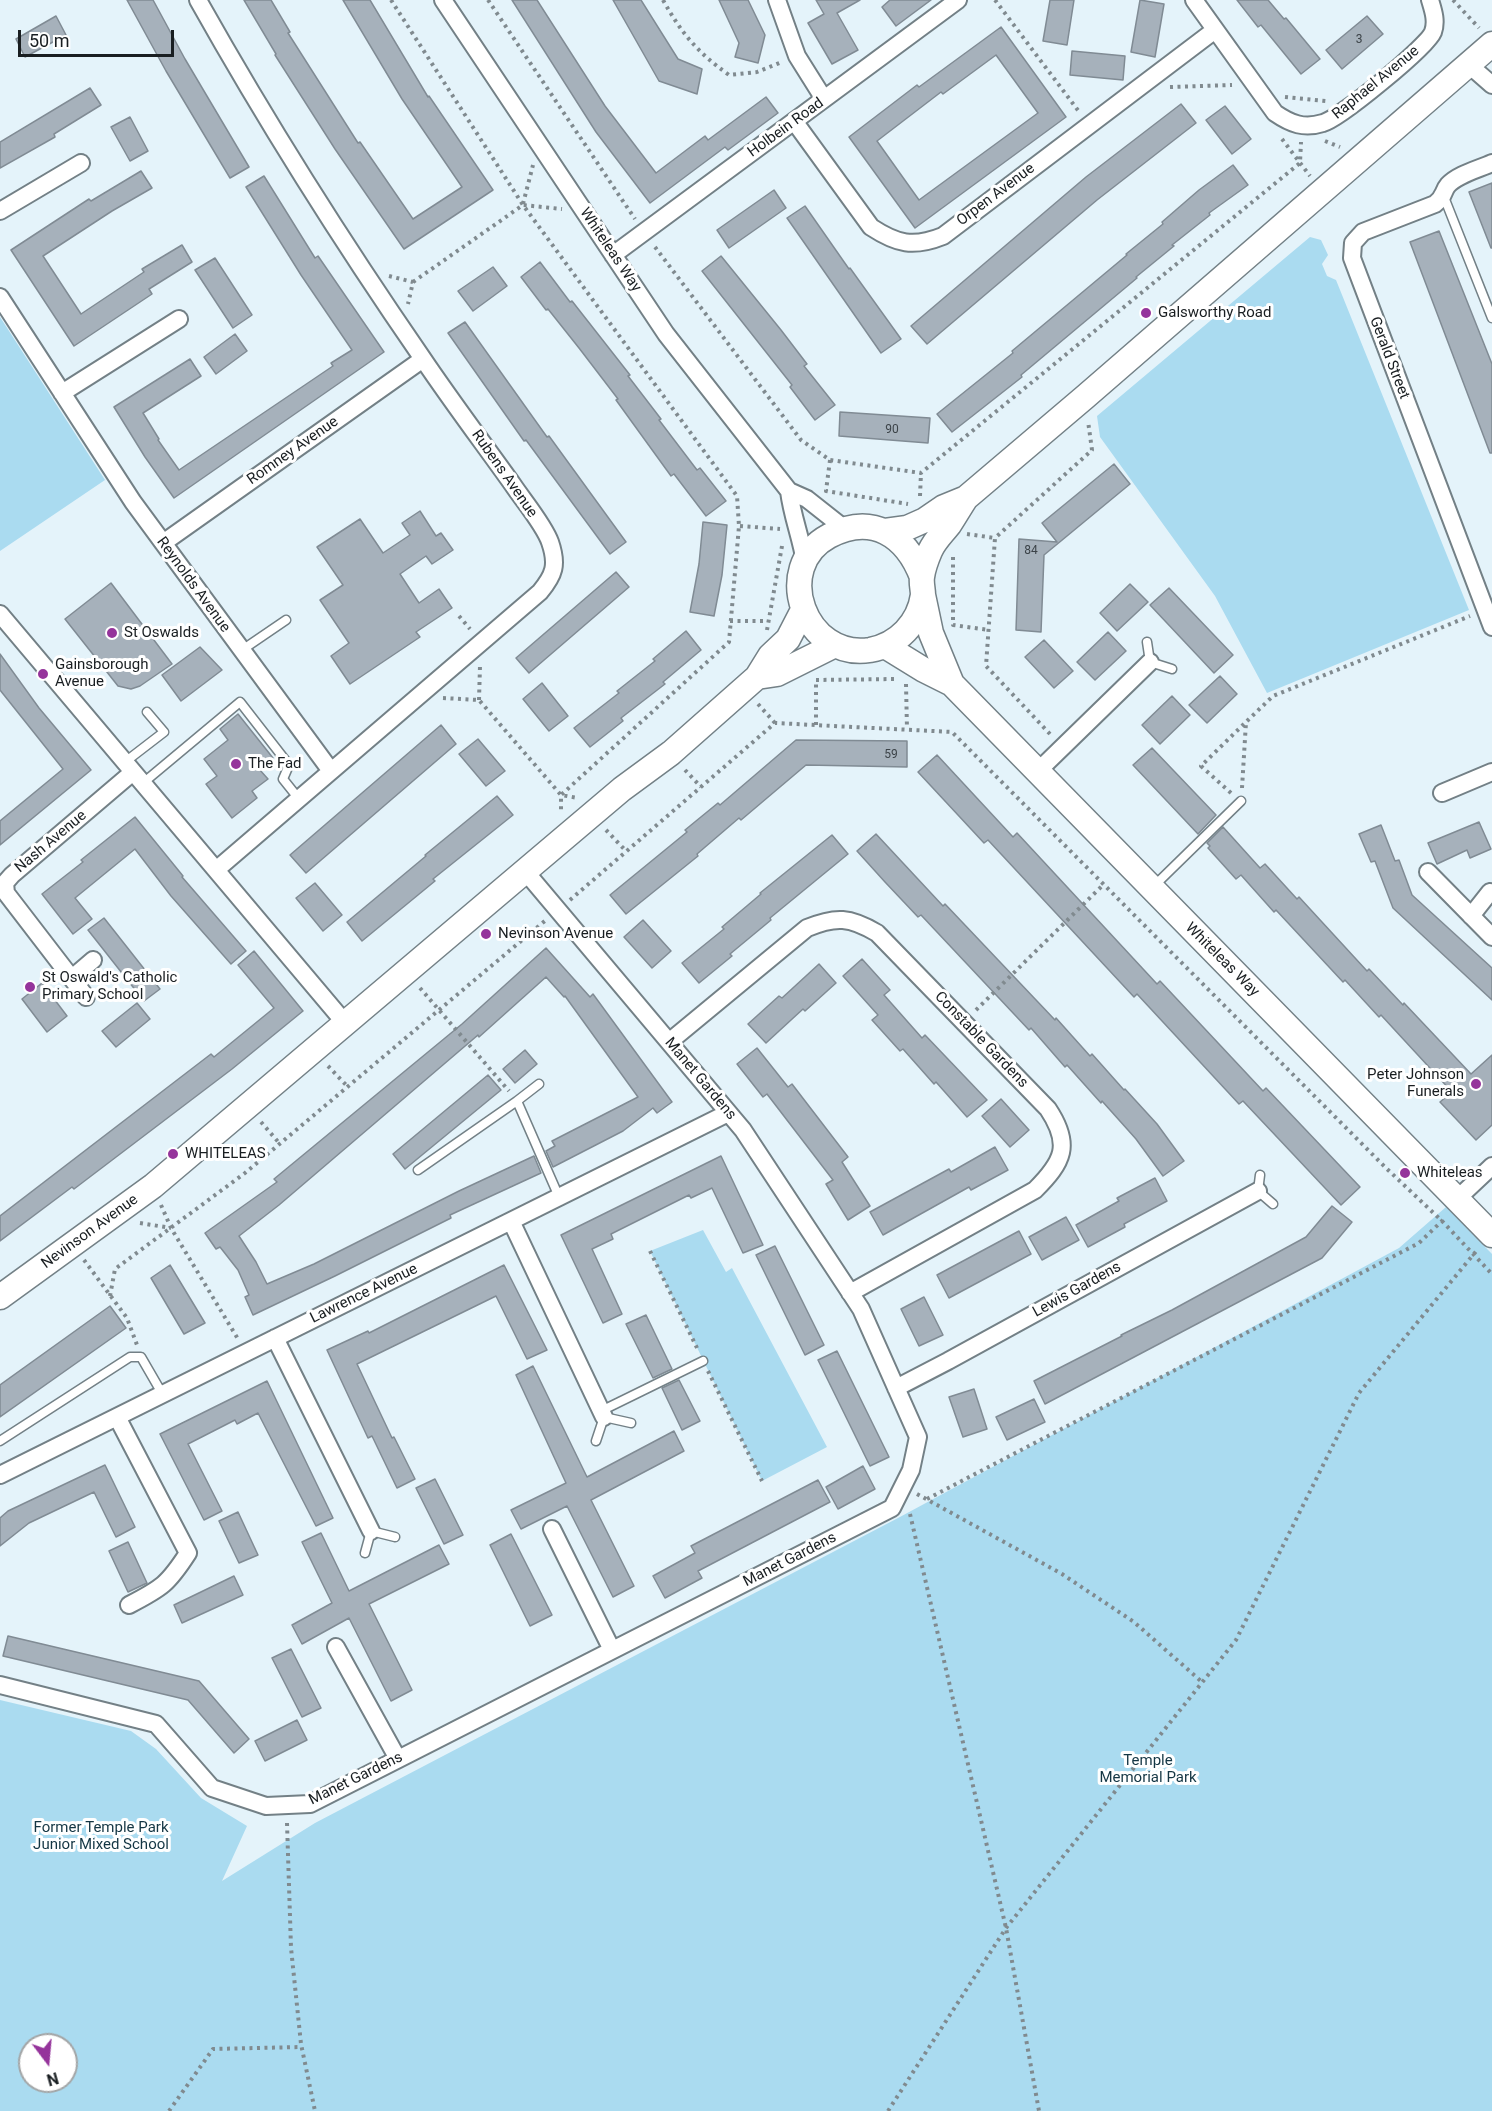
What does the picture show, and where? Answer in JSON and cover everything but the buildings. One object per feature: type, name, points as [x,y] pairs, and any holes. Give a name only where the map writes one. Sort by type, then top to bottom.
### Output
[{"type":"main road","points":[[966,498],[944,507],[925,520],[907,528],[885,531],[865,527],[845,529],[827,537],[814,548],[805,562],[800,578],[799,594],[810,624],[821,636],[835,645],[851,650],[868,650],[885,646],[900,637],[912,625],[919,610],[922,585],[936,539],[949,525],[966,498],[1468,64],[1488,38]]},
{"type":"main road","points":[[885,531],[902,542],[915,558],[922,585]]},
{"type":"main road","name":"Whiteleas Way","points":[[922,585],[932,633],[952,684]]},
{"type":"main road","name":"Nevinson Avenue","points":[[0,1297],[153,1186],[598,809],[671,753],[757,677],[770,656],[788,639],[803,610]]},
{"type":"main road","name":"Nevinson Avenue","points":[[757,677],[777,674],[835,645]]},
{"type":"main road","name":"Whiteleas Way","points":[[885,646],[952,684],[1491,1235]]},
{"type":"street","name":"Rubens Avenue","points":[[198,0],[302,177],[423,359],[550,540],[554,561],[551,578],[540,592],[216,870]]},
{"type":"street","name":"Whiteleas Way","points":[[443,0],[666,334],[789,491],[807,499],[845,529]]},
{"type":"street","points":[[777,0],[797,56],[824,99]]},
{"type":"street","name":"Holbein Road","points":[[613,255],[958,0]]},
{"type":"street","points":[[1194,0],[1275,113],[1302,127]]},
{"type":"street","name":"Raphael Avenue","points":[[1302,127],[1325,123],[1336,117],[1424,44],[1433,32],[1435,16],[1430,0]]},
{"type":"street","name":"Orpen Avenue","points":[[794,121],[871,227],[886,237],[902,243],[928,242],[943,236],[1138,88],[1216,32]]},
{"type":"street","points":[[1468,64],[1492,85]]},
{"type":"street","points":[[0,211],[81,163]]},
{"type":"street","name":"Gerald Street","points":[[1492,163],[1452,182],[1447,186],[1444,197],[1435,204],[1362,232],[1353,243],[1352,258],[1492,627]]},
{"type":"street","name":"Reynolds Avenue","points":[[0,297],[133,502],[331,771]]},
{"type":"street","points":[[62,393],[179,318]]},
{"type":"street","name":"Romney Avenue","points":[[163,543],[423,359]]},
{"type":"street","name":"Whiteleas Way","points":[[789,491],[791,513],[802,541],[805,562]]},
{"type":"street","points":[[0,614],[345,1023]]},
{"type":"street","points":[[1038,772],[1150,662]]},
{"type":"street","points":[[1442,793],[1492,772]]},
{"type":"street","name":"Nash Avenue","points":[[86,997],[6,893],[5,883],[133,773]]},
{"type":"street","name":"Manet Gardens","points":[[0,1685],[156,1724],[212,1788],[266,1806],[310,1804],[892,1508],[912,1470],[918,1437],[861,1309],[743,1130],[525,871]]},
{"type":"street","points":[[1428,872],[1492,937]]},
{"type":"street","points":[[1471,916],[1490,892]]},
{"type":"street","name":"Constable Gardens","points":[[669,1042],[807,928],[826,920],[847,919],[862,924],[877,933],[1048,1109],[1059,1125],[1062,1141],[1060,1159],[1050,1175],[1035,1190],[850,1293]]},
{"type":"street","points":[[72,978],[93,960]]},
{"type":"street","name":"Lawrence Avenue","points":[[0,1475],[728,1113]]},
{"type":"street","points":[[1459,1201],[1492,1166]]},
{"type":"street","name":"Lewis Gardens","points":[[896,1388],[958,1356],[1259,1183]]},
{"type":"street","points":[[511,1221],[602,1414]]},
{"type":"street","points":[[275,1338],[371,1531]]},
{"type":"street","points":[[117,1417],[188,1553],[172,1578],[159,1589],[129,1605]]},
{"type":"street","points":[[552,1529],[612,1650]]},
{"type":"street","points":[[336,1647],[398,1759]]},
{"type":"lane","points":[[1444,197],[1492,318]]},
{"type":"lane","points":[[242,650],[286,620]]},
{"type":"lane","points":[[1147,642],[1150,662],[1172,669]]},
{"type":"lane","points":[[133,773],[240,702],[290,765],[283,779],[299,799]]},
{"type":"lane","points":[[133,773],[164,732],[147,712]]},
{"type":"lane","points":[[1152,889],[1241,801]]},
{"type":"lane","points":[[418,1170],[539,1084]]},
{"type":"lane","points":[[517,1101],[559,1197]]},
{"type":"lane","points":[[1259,1183],[1273,1204]]},
{"type":"lane","points":[[0,1441],[130,1357],[141,1357],[163,1395]]},
{"type":"lane","points":[[596,1441],[602,1414],[703,1361]]},
{"type":"lane","points":[[602,1414],[631,1423]]},
{"type":"lane","points":[[365,1552],[371,1531],[395,1537]]},
{"type":"path","points":[[391,0],[523,205],[737,496],[740,526],[729,642],[561,795]]},
{"type":"path","points":[[663,0],[689,42],[729,75],[757,72],[797,56]]},
{"type":"path","points":[[995,0],[1089,125]]},
{"type":"path","points":[[1453,0],[1488,38]]},
{"type":"path","points":[[1138,88],[1253,84]]},
{"type":"path","points":[[1275,113],[1277,131],[1321,192]]},
{"type":"path","points":[[1302,127],[1307,133],[1362,156]]},
{"type":"path","points":[[523,205],[538,144]]},
{"type":"path","points":[[830,460],[826,491],[919,505],[921,473],[1300,163]]},
{"type":"path","points":[[413,282],[523,205],[583,211]]},
{"type":"path","points":[[1062,748],[986,666],[995,538],[1092,450],[1085,397]]},
{"type":"path","points":[[801,440],[830,460],[921,473]]},
{"type":"path","points":[[740,526],[783,529],[784,535]]},
{"type":"path","points":[[958,532],[995,538]]},
{"type":"path","points":[[770,656],[765,643],[767,621],[782,545]]},
{"type":"path","points":[[953,555],[953,625],[989,630]]},
{"type":"path","points":[[1241,801],[1201,766],[1273,696],[1485,610]]},
{"type":"path","points":[[730,621],[767,621]]},
{"type":"path","points":[[480,643],[479,700],[561,795],[598,809],[626,851]]},
{"type":"path","points":[[812,671],[816,681],[816,725]]},
{"type":"path","points":[[816,681],[906,679],[907,729]]},
{"type":"path","points":[[418,697],[479,700]]},
{"type":"path","points":[[1241,801],[1246,722]]},
{"type":"path","points":[[110,1296],[115,1269],[245,1173],[440,1011],[775,723],[952,732],[1386,1168],[1442,1221],[1492,1274]]},
{"type":"path","points":[[964,1022],[1104,884]]},
{"type":"path","points":[[406,972],[517,1101]]},
{"type":"path","points":[[312,1051],[348,1087]]},
{"type":"path","points":[[248,1106],[280,1144]]},
{"type":"path","points":[[153,1186],[171,1228],[246,1353]]},
{"type":"path","points":[[927,1499],[1419,1243],[1459,1201]]},
{"type":"path","points":[[888,2111],[1006,1928],[1236,1640],[1359,1393],[1491,1235]]},
{"type":"path","points":[[73,1244],[127,1318],[141,1357]]},
{"type":"path","points":[[903,1486],[1062,1574],[1134,1622],[1202,1683]]},
{"type":"path","points":[[903,1486],[1006,1928],[1040,2111]]},
{"type":"path","points":[[288,1805],[286,1836],[291,1948],[301,2047],[315,2111]]},
{"type":"path","points":[[169,2111],[213,2049],[301,2047]]},
{"type":"green space","points":[[1310,237],[1321,240],[1328,255],[1322,264],[1327,276],[1336,280],[1469,610],[1267,693],[1215,596],[1100,437],[1097,416]]},
{"type":"green space","points":[[0,317],[105,480],[0,551]]},
{"type":"green space","name":"Temple Memorial Park","points":[[1446,1207],[1492,1254],[1492,2111],[0,2111],[0,1700],[131,1731],[156,1749],[201,1798],[247,1826],[222,1881],[315,1823],[898,1518],[1399,1248]]},
{"type":"green space","points":[[703,1230],[726,1272],[732,1268],[827,1447],[762,1481],[650,1251]]},
{"type":"place","name":"Galsworthy Road","points":[[1146,313]]},
{"type":"place","name":"St Oswalds","points":[[112,633]]},
{"type":"place","name":"Gainsborough Avenue","points":[[43,674]]},
{"type":"place","name":"The Fad","points":[[236,764]]},
{"type":"place","name":"Nevinson Avenue","points":[[486,934]]},
{"type":"place","name":"St Oswald's Catholic Primary School","points":[[30,987]]},
{"type":"place","name":"Peter Johnson Funerals","points":[[1476,1084]]},
{"type":"place","name":"WHITELEAS","points":[[173,1154]]},
{"type":"place","name":"Whiteleas","points":[[1405,1173]]},
{"type":"park label","name":"Former Temple Park Junior Mixed School","points":[[101,1836]]}]
